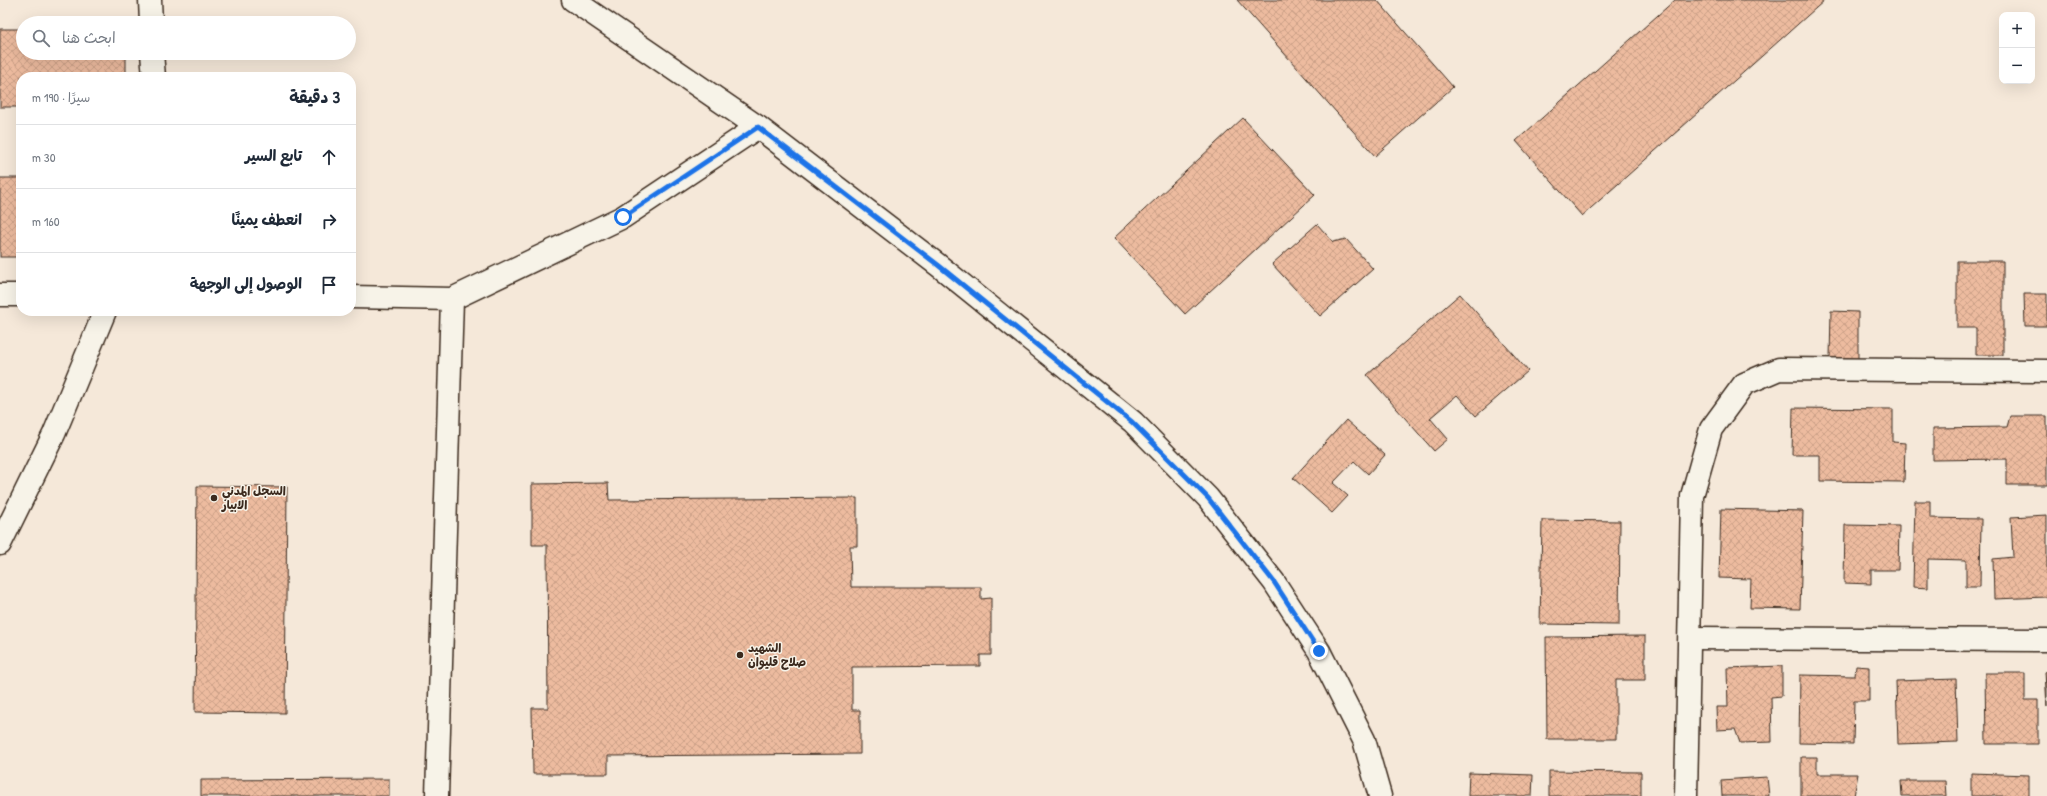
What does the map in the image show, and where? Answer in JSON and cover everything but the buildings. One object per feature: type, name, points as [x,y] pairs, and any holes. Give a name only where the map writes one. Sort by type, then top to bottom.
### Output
[{"type":"street","points":[[150,0],[151,16]]},
{"type":"street","points":[[574,0],[758,127],[938,265],[1132,422],[1208,498],[1274,582],[1319,651],[1364,740],[1380,796]]},
{"type":"street","points":[[153,60],[154,72]]},
{"type":"street","points":[[356,297],[452,299],[623,217],[758,127]]},
{"type":"street","points":[[0,295],[16,294]]},
{"type":"street","points":[[437,796],[452,299]]},
{"type":"street","points":[[0,544],[54,434],[103,316]]},
{"type":"street","points":[[1686,796],[1692,496],[1712,429],[1744,384],[1779,369],[2047,371]]},
{"type":"street","points":[[1690,638],[2047,640]]},
{"type":"place","name":"السجل المدني الابيار","points":[[214,498]]},
{"type":"place","name":"الشهيد صلاح قليوان","points":[[740,655]]},
{"type":"route","points":[[623,217],[758,127],[938,265],[1132,422],[1208,498],[1274,582],[1319,651]]}]
